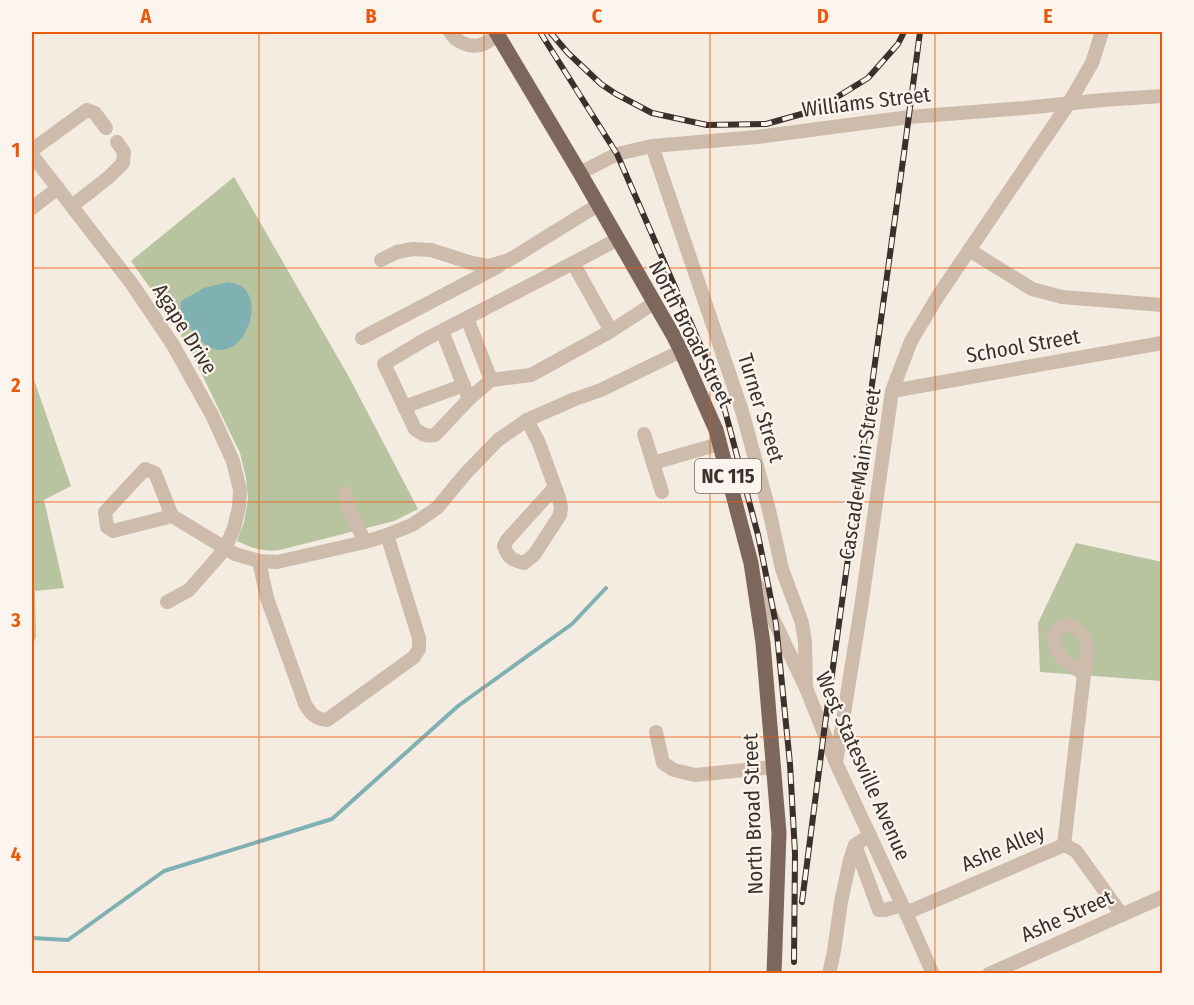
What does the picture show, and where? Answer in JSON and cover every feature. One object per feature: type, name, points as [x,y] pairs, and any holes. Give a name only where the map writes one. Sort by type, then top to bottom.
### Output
[{"type":"main road","name":"North Broad Street","points":[[497,34],[580,173],[681,351],[716,430],[751,564],[763,643],[779,832],[774,974]]},
{"type":"street","points":[[450,32],[454,38],[467,45],[481,45],[497,34]]},
{"type":"street","name":"Cascade Main Street","points":[[836,763],[892,391],[911,341],[938,296],[1069,103],[1092,63],[1102,32]]},
{"type":"street","name":"Williams Street","points":[[580,173],[617,154],[652,146],[757,137],[909,117],[1162,96]]},
{"type":"street","points":[[32,150],[87,110],[95,113],[106,128]]},
{"type":"street","points":[[72,206],[123,163],[124,152],[117,142]]},
{"type":"street","name":"Turner Street","points":[[652,146],[742,411],[769,510],[782,569],[802,623],[805,642],[806,688]]},
{"type":"street","name":"Agape Drive","points":[[32,155],[132,284],[173,345],[212,415],[233,461],[240,490],[234,528],[225,549]]},
{"type":"street","points":[[32,208],[58,188]]},
{"type":"street","points":[[362,338],[509,260],[598,205]]},
{"type":"street","points":[[618,239],[384,364],[415,429],[423,435],[435,435],[469,399],[491,380],[531,375],[611,331],[654,303]]},
{"type":"street","points":[[381,260],[397,252],[414,249],[430,250],[489,266],[509,260]]},
{"type":"street","points":[[969,250],[1032,289],[1062,297],[1162,305]]},
{"type":"street","points":[[573,263],[611,331]]},
{"type":"street","points":[[467,318],[491,380]]},
{"type":"street","points":[[442,331],[469,399]]},
{"type":"street","name":"School Street","points":[[892,391],[1162,343]]},
{"type":"street","points":[[172,516],[113,531],[107,527],[105,512],[145,469],[155,473],[172,516],[225,549],[241,556],[276,562],[387,536],[412,525],[438,508],[466,473],[498,440],[527,420],[601,390],[681,351]]},
{"type":"street","points":[[404,407],[464,385]]},
{"type":"street","points":[[527,420],[539,443],[555,488],[561,507],[560,515],[534,555],[524,564],[513,560],[504,546],[507,540],[555,488]]},
{"type":"street","points":[[644,434],[662,492]]},
{"type":"street","points":[[653,463],[719,444]]},
{"type":"street","points":[[345,494],[365,542]]},
{"type":"street","points":[[260,561],[267,598],[305,704],[311,715],[320,720],[327,720],[414,657],[419,649],[419,638],[387,536]]},
{"type":"street","points":[[167,602],[189,590],[225,549]]},
{"type":"street","name":"West Statesville Avenue","points":[[753,576],[806,688],[836,763],[933,974]]},
{"type":"street","points":[[1064,844],[1084,674]]},
{"type":"street","points":[[656,732],[663,763],[674,770],[695,775],[774,767]]},
{"type":"street","points":[[829,974],[850,860],[855,845],[870,836]]},
{"type":"street","name":"Ashe Alley","points":[[904,909],[1064,844],[1076,851],[1122,915]]},
{"type":"street","points":[[855,845],[879,909],[904,909]]},
{"type":"street","name":"Ashe Street","points":[[989,974],[1162,897]]},
{"type":"green space","points":[[234,177],[349,377],[418,509],[394,521],[280,550],[258,549],[237,541],[244,522],[248,499],[240,453],[191,352],[131,261]]},
{"type":"green space","points":[[32,374],[71,486],[44,500],[64,588],[35,591],[36,636],[32,651]]},
{"type":"green space","points":[[1076,543],[1162,562],[1162,681],[1040,672],[1038,623]]},
{"type":"water","points":[[228,282],[237,284],[247,293],[252,305],[250,320],[244,334],[235,345],[223,350],[209,347],[194,333],[182,315],[181,301],[204,288]]},
{"type":"waterway","points":[[32,938],[68,940],[164,871],[332,819],[458,706],[572,624],[606,588]]},
{"type":"railway","points":[[540,32],[617,154],[719,388],[758,535],[776,624],[790,764],[795,853],[794,962]]},
{"type":"railway","points":[[550,32],[568,53],[601,84],[616,94],[652,113],[707,125],[766,124],[816,110],[868,78],[898,44],[904,32]]},
{"type":"railway","points":[[802,902],[920,32]]}]
